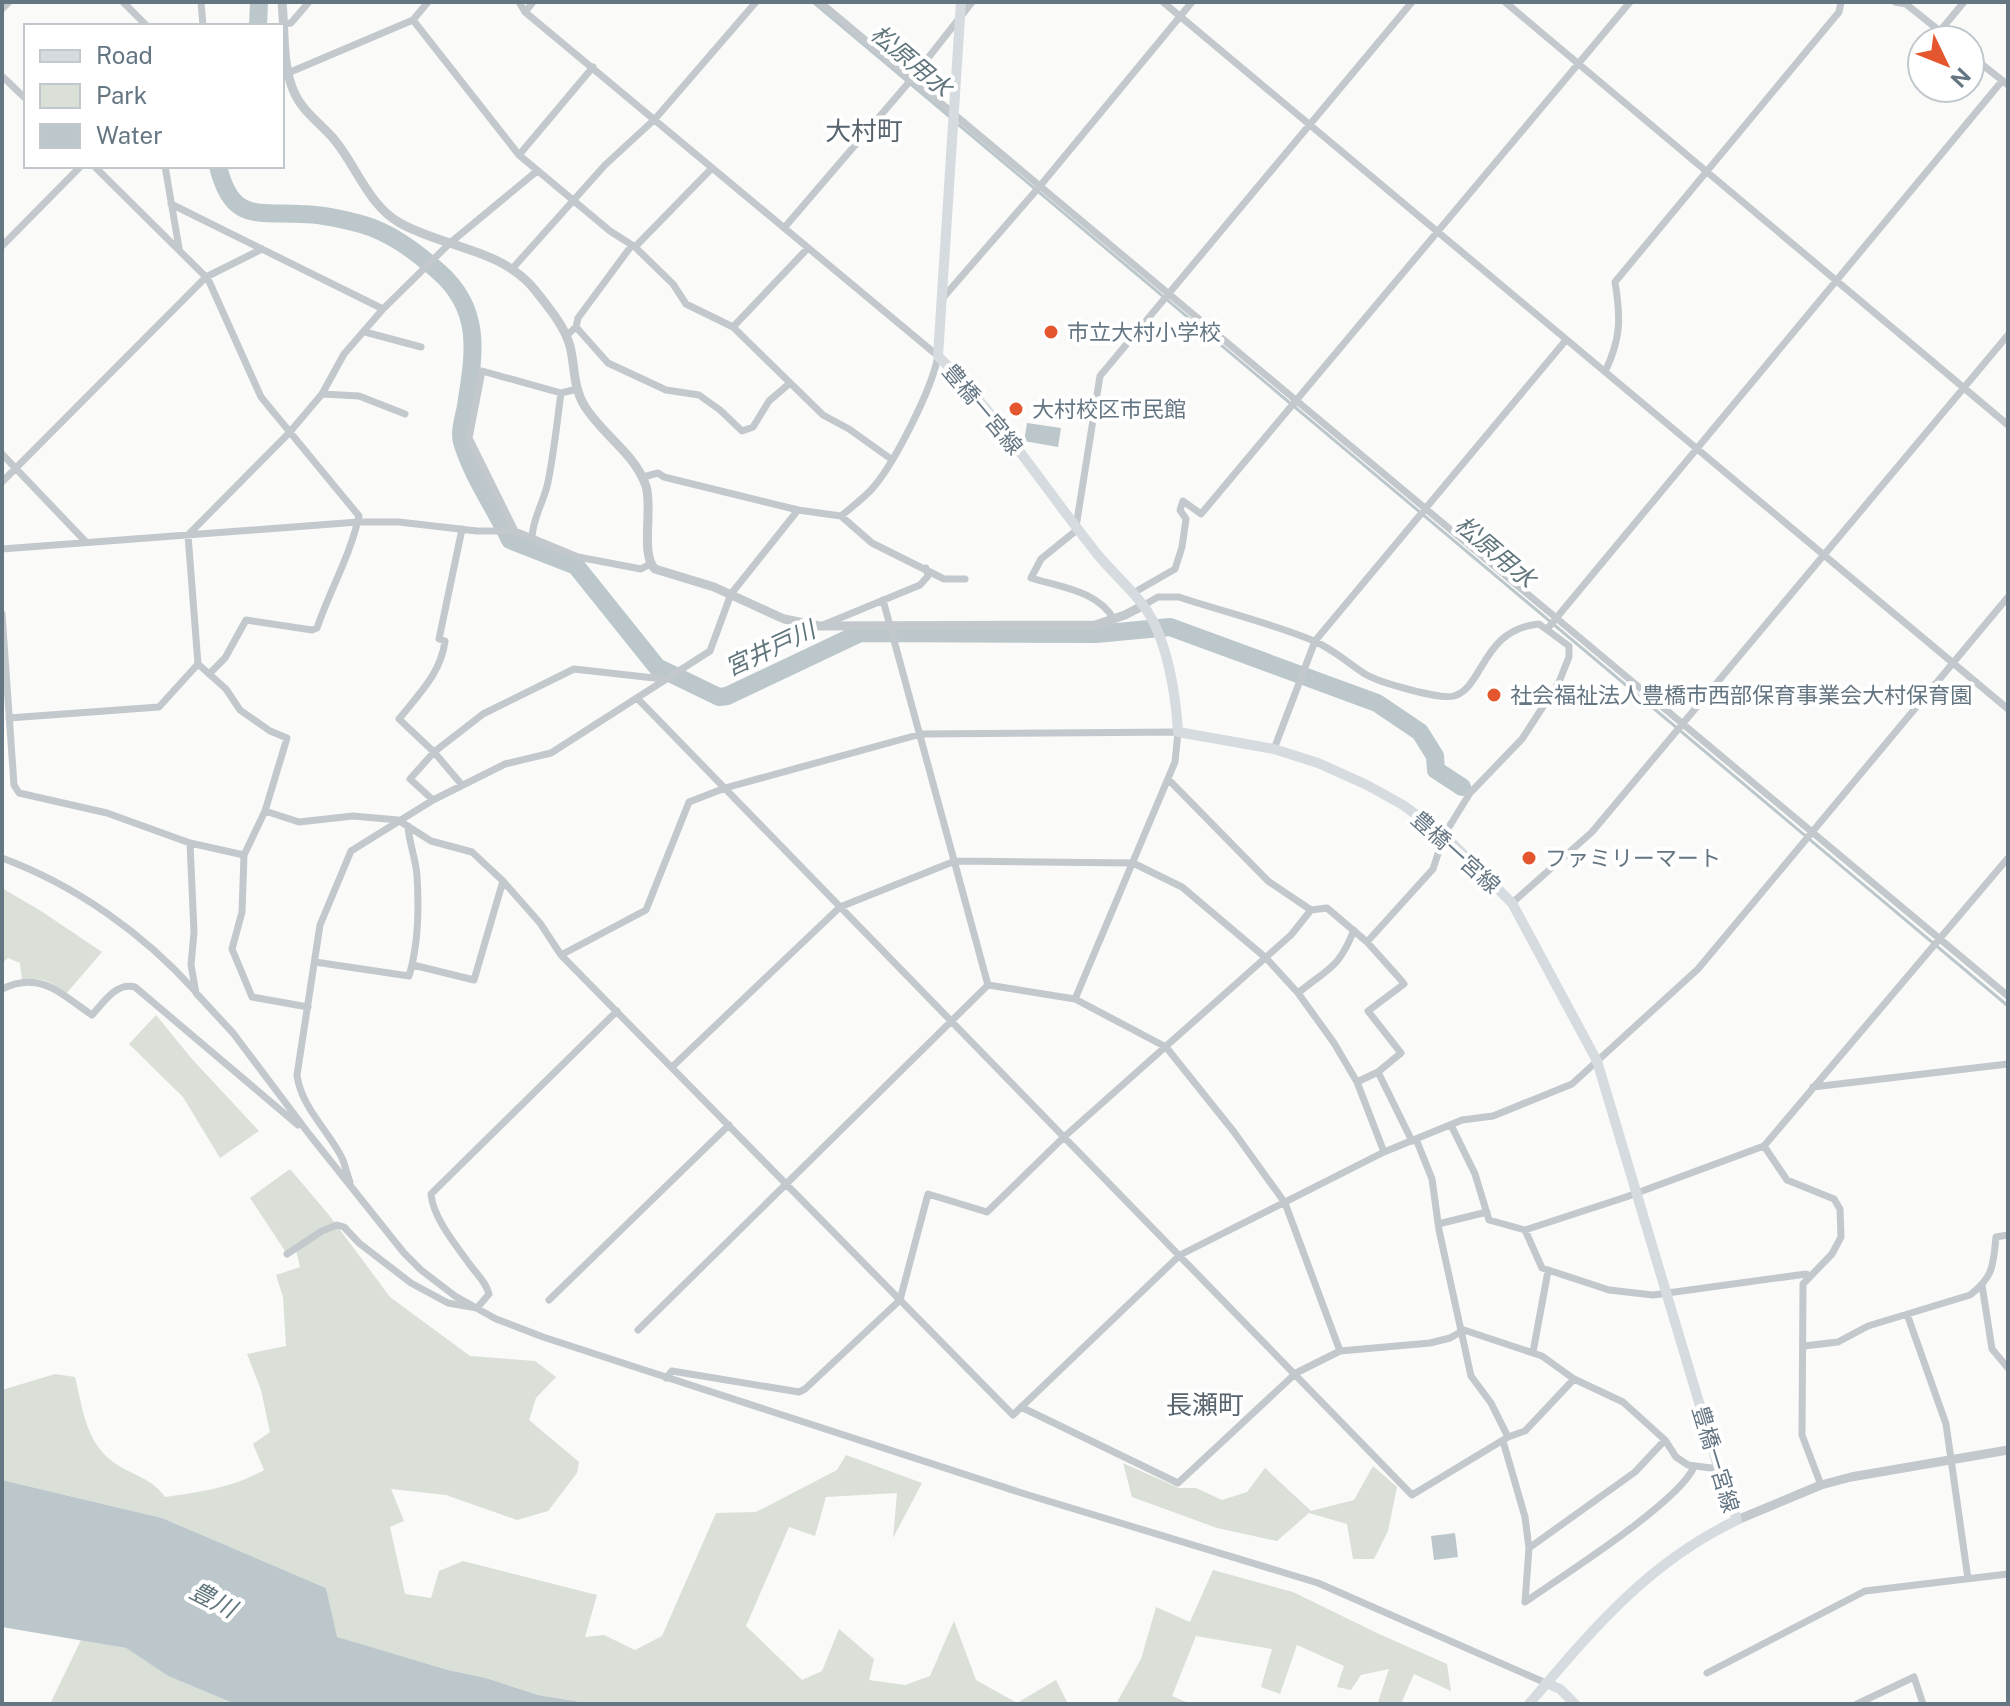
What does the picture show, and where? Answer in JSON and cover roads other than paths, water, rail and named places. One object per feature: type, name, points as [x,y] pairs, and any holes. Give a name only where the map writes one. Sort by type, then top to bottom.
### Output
[{"type":"main road","name":"豊橋一宮線","points":[[961,2],[938,356],[973,390],[1100,558],[1144,605],[1160,636],[1175,697],[1178,732],[1274,749],[1318,763],[1403,805],[1444,835],[1512,903],[1597,1061],[1718,1466],[1737,1520],[1692,1544],[1642,1580],[1595,1626],[1529,1704]]},
{"type":"main road","points":[[1546,1683],[1560,1689],[1575,1704]]},
{"type":"street","points":[[2,9],[9,2]]},
{"type":"street","points":[[123,2],[145,24]]},
{"type":"street","points":[[201,2],[203,24]]},
{"type":"street","points":[[282,2],[288,73],[294,92],[306,111],[345,155],[377,205],[400,223],[503,262],[532,287],[563,327],[577,389],[593,418],[627,453],[643,477],[650,508],[648,557],[650,564],[661,571],[700,581],[784,619],[819,626],[1081,626],[1114,620],[1158,597],[1179,597],[1315,641],[1370,676],[1450,697],[1465,690],[1503,637],[1531,625],[1552,623],[1836,279],[2005,83],[1986,68]]},
{"type":"street","points":[[284,24],[291,23],[309,2]]},
{"type":"street","points":[[288,73],[413,20],[428,2]]},
{"type":"street","points":[[519,2],[525,12],[938,356],[935,376],[891,459],[870,491],[841,516]]},
{"type":"street","points":[[525,12],[533,2]]},
{"type":"street","points":[[512,269],[605,165],[655,119],[756,2]]},
{"type":"street","points":[[820,2],[909,82],[955,115],[1038,189],[1552,623],[1936,942],[2008,996]]},
{"type":"street","points":[[784,228],[909,82],[972,2]]},
{"type":"street","points":[[1163,2],[2008,709]]},
{"type":"street","points":[[941,301],[1192,2]]},
{"type":"street","points":[[1114,620],[1107,608],[1091,597],[1031,578],[1041,559],[1077,528],[1100,376],[1412,2]]},
{"type":"street","points":[[1505,2],[2008,425]]},
{"type":"street","points":[[1135,592],[1175,569],[1186,519],[1180,510],[1183,501],[1201,514],[1630,2]]},
{"type":"street","points":[[1605,372],[1620,328],[1615,282],[1839,12],[1841,2]]},
{"type":"street","points":[[1895,2],[1906,4],[1931,24]]},
{"type":"street","points":[[1946,24],[1964,2]]},
{"type":"street","points":[[413,20],[519,155],[610,231],[633,246],[673,284],[686,304],[733,327],[823,415],[891,459]]},
{"type":"street","points":[[519,155],[593,67]]},
{"type":"street","points":[[2,76],[24,97]]},
{"type":"street","points":[[284,94],[294,92]]},
{"type":"street","points":[[2,246],[79,168]]},
{"type":"street","points":[[96,168],[206,277],[261,397],[359,516],[346,562],[330,591],[317,628],[312,630],[246,620],[225,658],[209,674]]},
{"type":"street","points":[[165,168],[179,250]]},
{"type":"street","points":[[566,336],[576,327],[578,318],[633,246],[712,168]]},
{"type":"street","points":[[308,1007],[252,997],[232,949],[242,912],[244,855],[265,811],[287,738],[270,731],[240,710],[226,689],[198,664],[188,535],[289,433],[322,394],[344,354],[383,309],[450,243],[537,171]]},
{"type":"street","points":[[171,204],[383,309]]},
{"type":"street","points":[[733,327],[808,248]]},
{"type":"street","points":[[2,482],[206,277],[262,249]]},
{"type":"street","points":[[576,327],[608,363],[666,390],[699,395],[742,431],[753,427],[769,401],[790,383]]},
{"type":"street","points":[[365,332],[421,347]]},
{"type":"street","points":[[1512,903],[1592,832],[2008,335]]},
{"type":"street","points":[[1274,749],[1315,641],[1566,340]]},
{"type":"street","points":[[514,531],[469,438],[482,371],[561,393],[577,389]]},
{"type":"street","points":[[532,537],[533,521],[541,511],[548,483],[561,393]]},
{"type":"street","points":[[322,394],[359,396],[405,414]]},
{"type":"street","points":[[2,454],[86,542]]},
{"type":"street","points":[[643,477],[658,473],[798,510],[841,516],[872,543],[944,579],[965,579]]},
{"type":"street","points":[[353,1189],[341,1157],[298,1086],[297,1075],[320,925],[351,851],[398,820],[462,785],[505,764],[551,753],[710,651],[731,594],[798,510]]},
{"type":"street","points":[[2,549],[358,522],[399,522],[514,531],[578,557],[641,569],[650,564]]},
{"type":"street","points":[[462,529],[439,639],[445,641],[443,658],[435,674],[399,719],[434,752],[462,785]]},
{"type":"street","points":[[819,626],[925,582],[928,576],[926,568]]},
{"type":"street","points":[[265,811],[299,822],[353,816],[398,820],[431,841],[472,852],[540,923],[561,955],[1013,1415],[1180,1255],[1384,1152],[1462,1120],[1493,1116],[1572,1084],[1698,969],[2008,597]]},
{"type":"street","points":[[883,600],[988,985]]},
{"type":"street","points":[[2,614],[14,785],[19,793],[107,813],[190,843],[244,855]]},
{"type":"street","points":[[1367,942],[1433,869],[1444,835],[1470,793],[1522,739],[1559,682],[1569,657],[1569,646],[1552,623]]},
{"type":"street","points":[[9,718],[159,707],[198,664]]},
{"type":"street","points":[[433,800],[410,779],[434,752],[483,714],[574,669],[665,678]]},
{"type":"street","points":[[637,698],[1412,1495],[1506,1439],[1525,1431],[1574,1379]]},
{"type":"street","points":[[561,955],[646,910],[689,802],[725,788],[921,734],[1178,732],[1175,762],[1075,999]]},
{"type":"street","points":[[1168,779],[1268,881],[1311,910],[1327,908],[1367,942],[1404,984],[1368,1011],[1401,1053],[1378,1072],[1357,1082]]},
{"type":"street","points":[[315,962],[409,976],[413,965],[417,874],[409,845],[408,826]]},
{"type":"street","points":[[190,843],[194,932],[191,965],[196,993]]},
{"type":"street","points":[[2,858],[48,878],[108,915],[158,953],[233,1033],[309,1134],[421,1270],[455,1296],[496,1319],[666,1378],[1025,1494],[1318,1583],[1546,1683]]},
{"type":"street","points":[[1451,1125],[1475,1174],[1489,1220],[1525,1230],[1638,1193],[1764,1146],[2008,858]]},
{"type":"street","points":[[672,1067],[840,907],[955,861],[1133,863],[1182,887],[1266,958],[1298,993],[1357,1082],[1384,1152]]},
{"type":"street","points":[[413,965],[474,980],[503,881]]},
{"type":"street","points":[[666,1378],[672,1371],[799,1392],[900,1300],[928,1194],[987,1212],[1064,1137],[1291,935],[1311,910]]},
{"type":"street","points":[[1298,993],[1326,974],[1341,958],[1354,930]]},
{"type":"street","points":[[2,989],[32,980],[44,983],[92,1015],[117,989],[125,985],[135,987],[309,1134]]},
{"type":"street","points":[[988,985],[1075,999],[1166,1047],[1234,1132],[1285,1203],[1340,1351]]},
{"type":"street","points":[[638,1330],[988,985]]},
{"type":"street","points":[[477,1308],[489,1294],[485,1282],[448,1233],[432,1206],[431,1194],[617,1011]]},
{"type":"street","points":[[1813,1087],[2008,1064]]},
{"type":"street","points":[[1378,1072],[1432,1179],[1438,1224],[1471,1376],[1491,1403],[1506,1439],[1525,1517],[1529,1548],[1525,1602],[1661,1504],[1690,1477],[1694,1467]]},
{"type":"street","points":[[549,1300],[729,1125]]},
{"type":"street","points":[[1764,1146],[1787,1180],[1834,1199],[1840,1209],[1841,1237],[1832,1254],[1803,1284],[1802,1435],[1821,1485]]},
{"type":"street","points":[[1438,1224],[1487,1212]]},
{"type":"street","points":[[287,1254],[337,1225],[344,1227],[359,1243],[411,1283],[448,1303],[477,1308]]},
{"type":"street","points":[[1525,1230],[1542,1268],[1620,1293],[1668,1294],[1809,1276]]},
{"type":"street","points":[[1804,1346],[1838,1342],[1868,1326],[1970,1295],[1992,1272],[1996,1237],[2008,1235]]},
{"type":"street","points":[[1533,1352],[1548,1271]]},
{"type":"street","points":[[1982,1285],[1992,1349],[2008,1368]]},
{"type":"street","points":[[1907,1314],[1946,1424],[1968,1579]]},
{"type":"street","points":[[1021,1407],[1178,1483],[1296,1373],[1340,1351],[1430,1343],[1450,1338],[1464,1330],[1533,1352],[1574,1379],[1623,1402],[1665,1440],[1676,1457],[1694,1467],[1718,1466]]},
{"type":"street","points":[[1529,1548],[1635,1472],[1665,1440]]},
{"type":"street","points":[[1737,1520],[1821,1485],[1851,1477],[2008,1450]]},
{"type":"street","points":[[1707,1673],[1865,1591],[2008,1574]]},
{"type":"street","points":[[1861,1703],[1914,1677],[1923,1704]]},
{"type":"water","points":[[1027,423],[1061,428],[1058,447],[1024,441]]},
{"type":"water","name":"豊川","points":[[2,1480],[162,1518],[326,1588],[337,1637],[538,1695],[593,1704],[235,1704],[168,1676],[126,1648],[2,1627]]},
{"type":"water","points":[[1455,1533],[1458,1557],[1434,1560],[1431,1536]]},
{"type":"waterway","name":"宮井戸川","points":[[258,24],[259,2]]},
{"type":"waterway","name":"松原用水","points":[[813,2],[950,117]]},
{"type":"waterway","name":"松原用水","points":[[959,125],[2008,1006]]},
{"type":"waterway","name":"宮井戸川","points":[[219,168],[230,196],[247,210],[323,216],[372,227],[411,249],[452,286],[469,317],[472,334],[473,351],[461,429],[462,442],[510,540],[576,566],[657,667],[719,697],[860,633],[1096,634],[1170,627],[1377,703],[1420,732],[1435,756],[1436,770],[1462,787]]},
{"type":"place","name":"市立大村小学校","points":[[1051,332]]},
{"type":"place","name":"大村校区市民館","points":[[1016,409]]},
{"type":"place","name":"社会福祉法人豊橋市西部保育事業会大村保育園","points":[[1494,695]]},
{"type":"place","name":"ファミリーマート","points":[[1529,858]]},
{"type":"district","name":"大村町","points":[[864,131]]},
{"type":"district","name":"長瀬町","points":[[1205,1405]]}]
